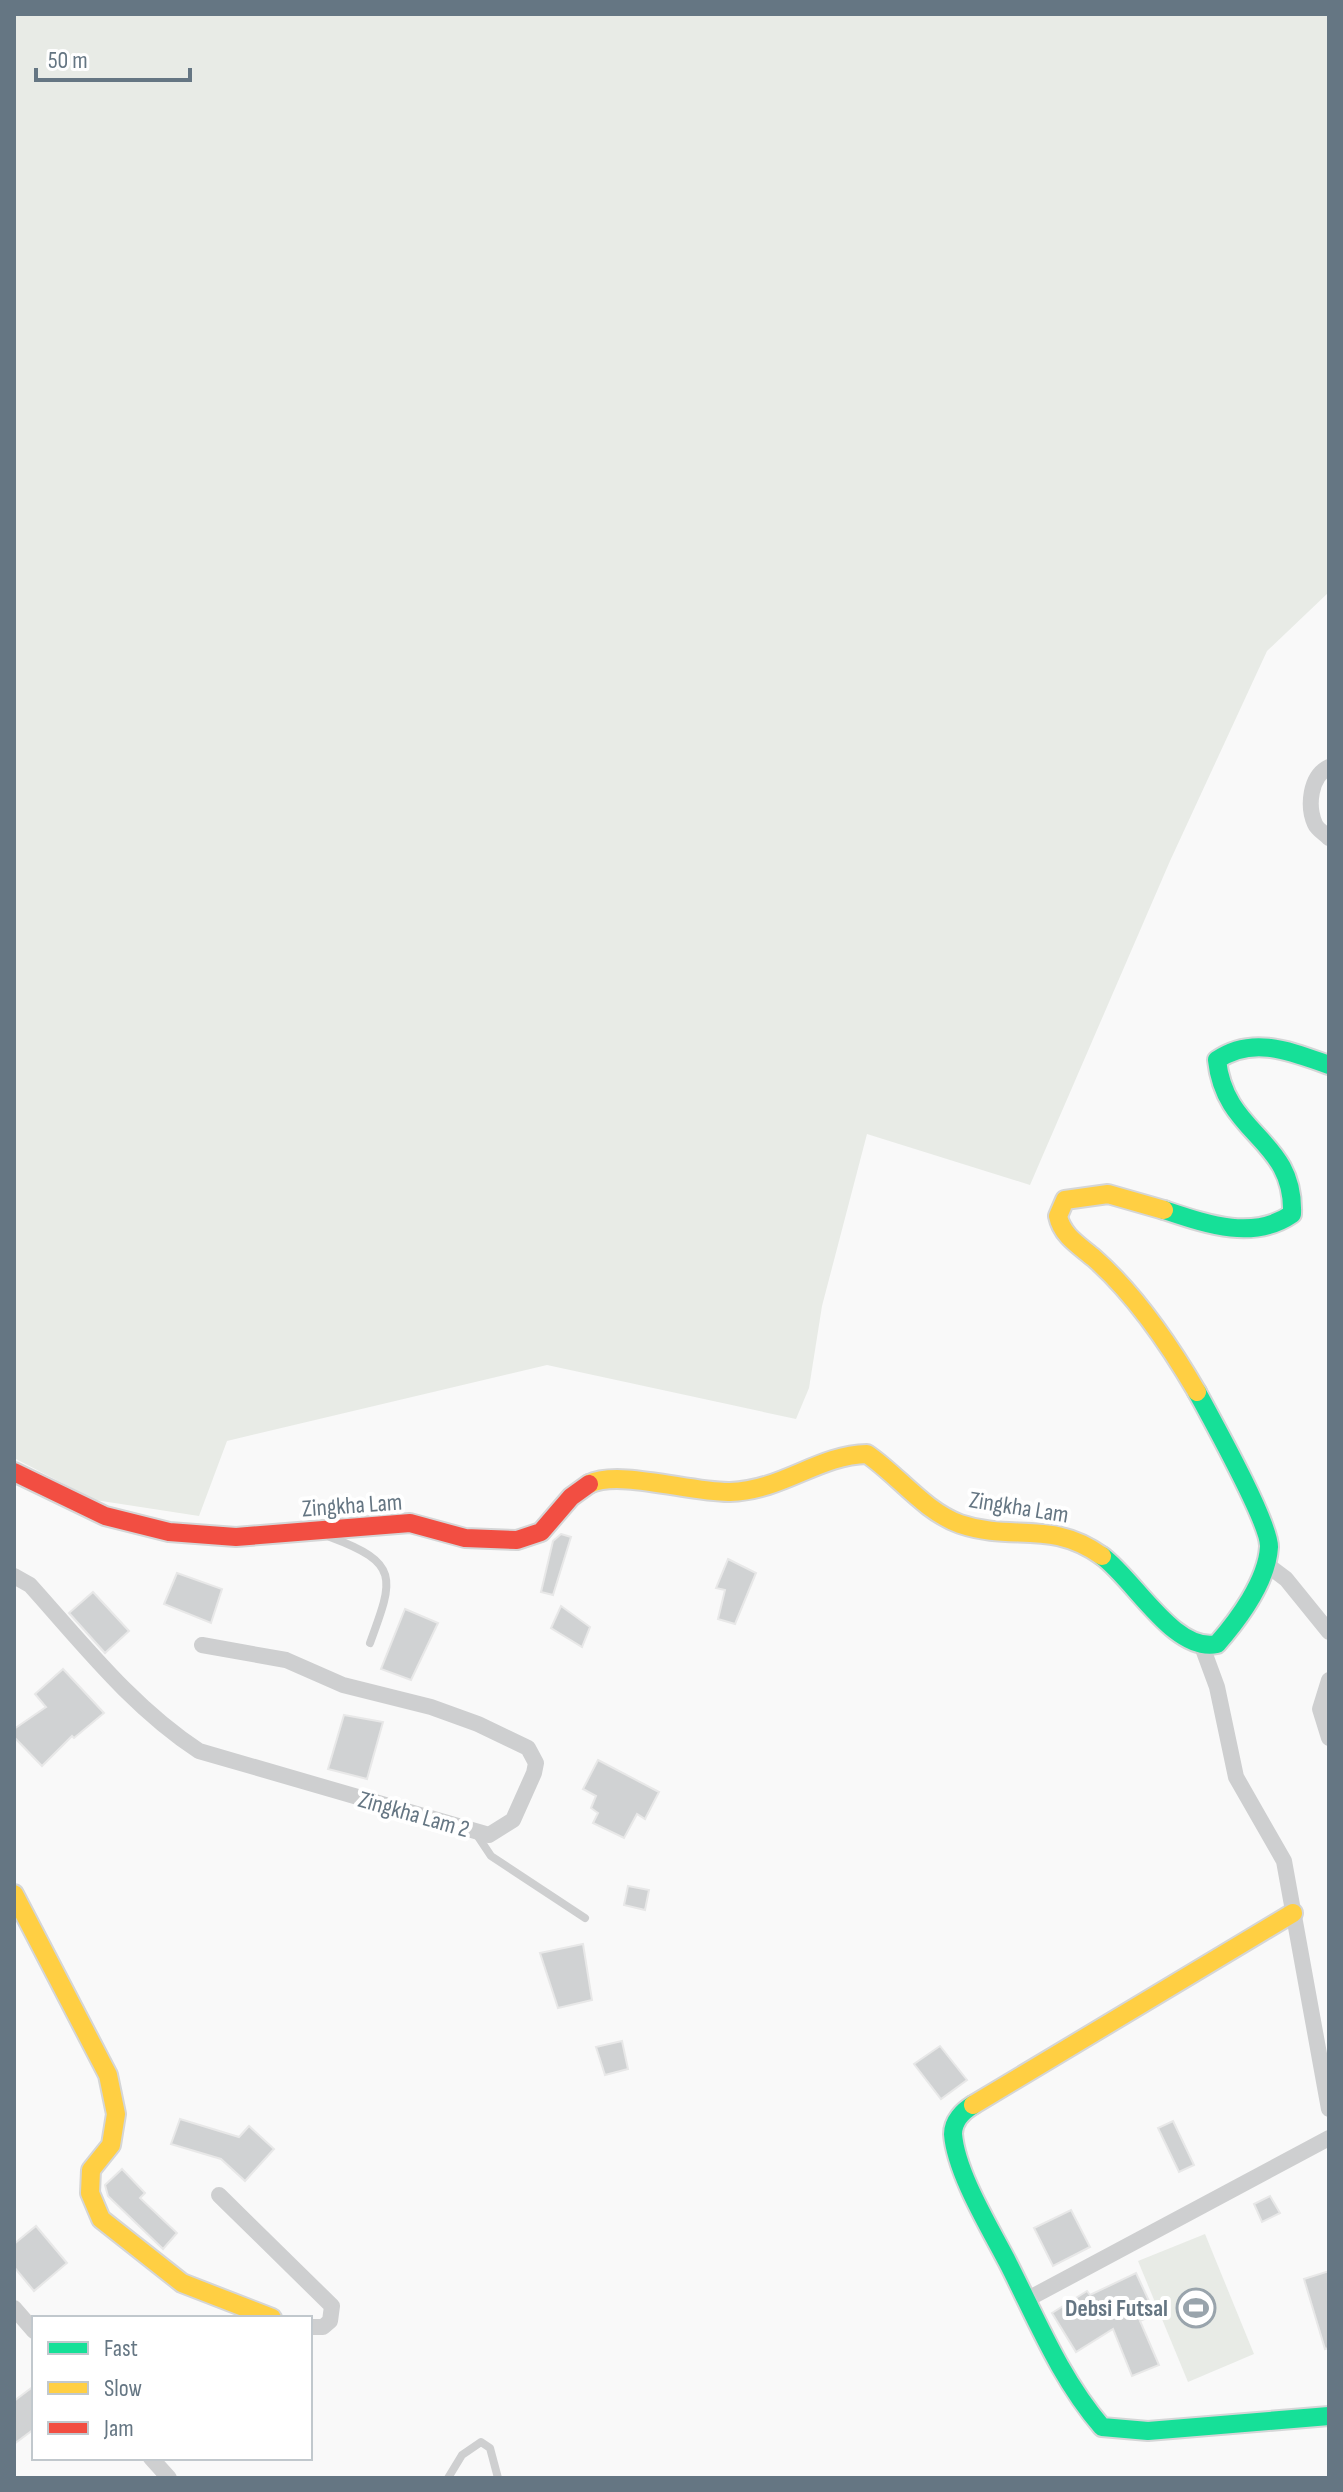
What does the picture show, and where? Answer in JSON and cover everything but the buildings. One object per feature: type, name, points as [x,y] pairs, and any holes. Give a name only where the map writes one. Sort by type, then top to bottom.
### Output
[{"type":"street","points":[[1329,767],[1316,776],[1311,790],[1315,825],[1329,838]]},
{"type":"street","points":[[1329,1065],[1266,1046],[1235,1049],[1217,1060],[1216,1076],[1223,1100],[1277,1157],[1291,1179],[1295,1190],[1292,1214],[1280,1224],[1250,1228],[1191,1219],[1105,1193],[1065,1200],[1058,1211],[1059,1224],[1071,1241],[1090,1255],[1142,1311],[1203,1402],[1269,1538],[1266,1564],[1226,1636],[1215,1646],[1203,1649],[1217,1687],[1236,1777],[1284,1861],[1329,2109]]},
{"type":"street","name":"Zingkha Lam","points":[[14,1472],[96,1514],[134,1527],[216,1537],[410,1523],[478,1539],[527,1538],[549,1525],[578,1488],[599,1479],[610,1477],[698,1490],[757,1489],[785,1482],[847,1455],[867,1454],[922,1502],[956,1522],[1003,1534],[1060,1534],[1096,1552],[1125,1573],[1184,1640],[1203,1649]]},
{"type":"street","points":[[1266,1564],[1286,1579],[1329,1632]]},
{"type":"street","name":"Zingkha Lam 2","points":[[14,1576],[30,1585],[120,1687],[166,1730],[199,1751],[475,1831],[497,1833],[513,1820],[534,1773],[536,1763],[528,1748],[455,1715],[343,1685],[286,1660],[202,1645]]},
{"type":"street","points":[[1329,1680],[1320,1709],[1329,1738]]},
{"type":"street","points":[[14,1894],[108,2075],[116,2114],[111,2145],[91,2170],[90,2193],[101,2219],[182,2283],[267,2316]]},
{"type":"street","points":[[1293,1913],[967,2109],[957,2119],[953,2132],[1026,2300],[1067,2380],[1102,2427],[1148,2431],[1329,2416]]},
{"type":"street","points":[[1026,2300],[1329,2138]]},
{"type":"street","points":[[219,2195],[332,2306],[330,2321],[323,2327],[312,2327]]},
{"type":"street","points":[[14,2308],[32,2329]]},
{"type":"street","points":[[153,2460],[169,2478]]},
{"type":"lane","points":[[314,1531],[374,1555],[385,1571],[383,1606],[370,1643]]},
{"type":"lane","points":[[475,1831],[491,1856],[585,1918]]},
{"type":"lane","points":[[448,2478],[462,2455],[481,2442],[490,2448],[498,2478]]},
{"type":"shaded area","points":[[14,14],[1329,14],[1329,592],[1267,651],[1170,861],[1030,1185],[867,1134],[822,1306],[809,1388],[796,1419],[547,1365],[227,1441],[199,1516],[95,1500],[14,1458]]},
{"type":"shaded area","name":"Debsi Futsal","points":[[1205,2234],[1254,2354],[1188,2382],[1138,2261]]},
{"type":"traffic: fast","points":[[1164,1210],[1213,1225],[1245,1228],[1261,1227],[1292,1214],[1290,1189],[1283,1169],[1233,1105],[1223,1085],[1217,1060],[1244,1048],[1259,1047],[1287,1051],[1329,1065]]},
{"type":"traffic: fast","points":[[1102,1556],[1170,1626],[1201,1644],[1217,1644],[1250,1599],[1267,1560],[1267,1535],[1239,1471],[1197,1392]]},
{"type":"traffic: fast","points":[[973,2105],[959,2117],[953,2134],[960,2166],[1061,2369],[1102,2427],[1148,2431],[1329,2416]]},
{"type":"traffic: slow","points":[[1164,1210],[1108,1194],[1065,1200],[1058,1216],[1067,1235],[1109,1272],[1138,1304],[1197,1392]]},
{"type":"traffic: slow","points":[[589,1484],[618,1479],[714,1491],[749,1490],[833,1460],[867,1454],[923,1502],[960,1524],[979,1529],[1048,1534],[1083,1545],[1102,1556]]},
{"type":"traffic: slow","points":[[14,1894],[108,2075],[116,2114],[111,2145],[91,2170],[90,2193],[101,2219],[182,2283],[267,2316]]},
{"type":"traffic: slow","points":[[973,2105],[1293,1913]]},
{"type":"traffic: jam","points":[[14,1472],[105,1516],[169,1532],[236,1537],[410,1523],[465,1538],[517,1540],[541,1532],[571,1497],[589,1484]]},
{"type":"place","name":"Debsi Futsal","points":[[1196,2308]]}]
